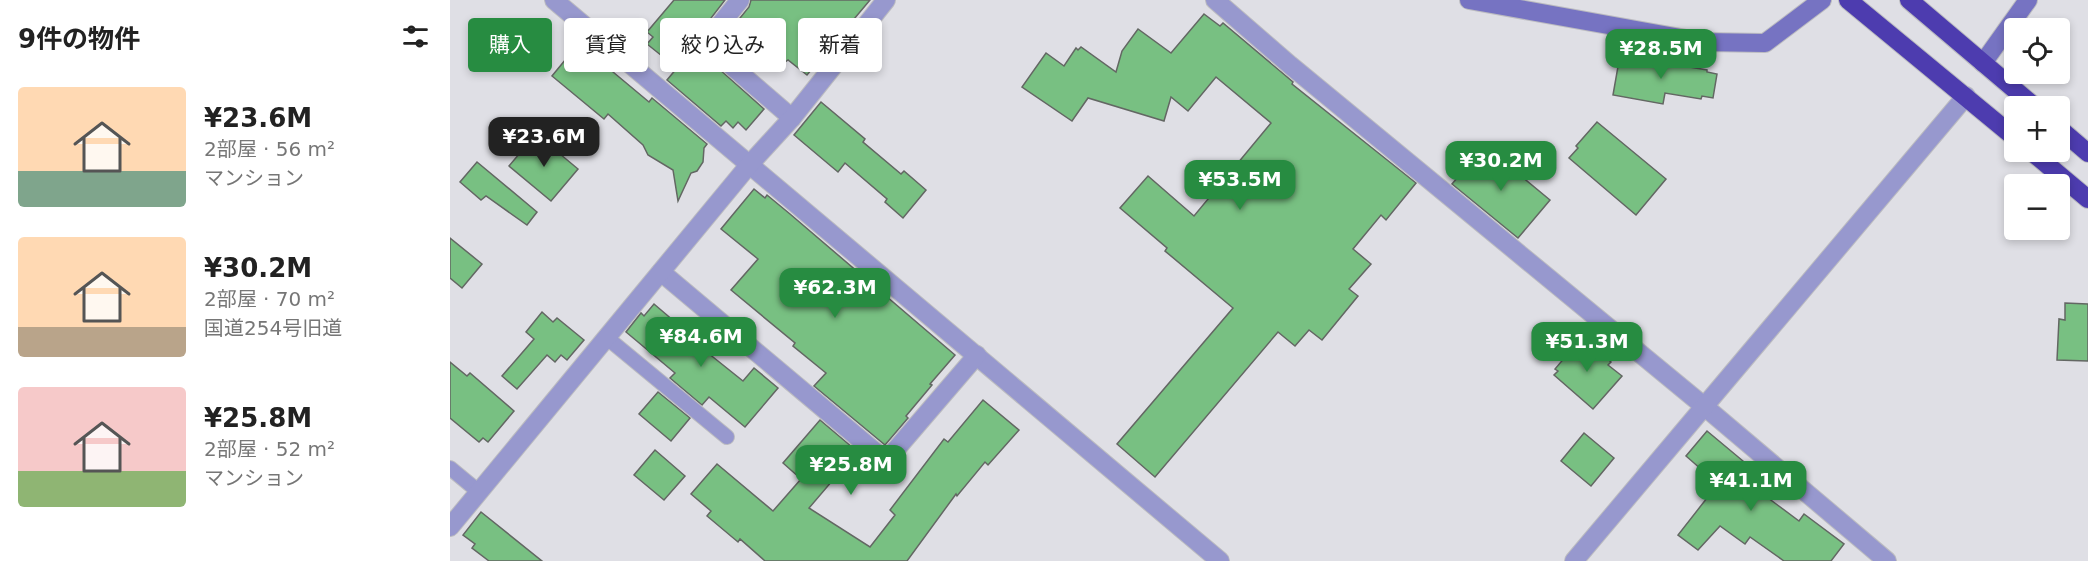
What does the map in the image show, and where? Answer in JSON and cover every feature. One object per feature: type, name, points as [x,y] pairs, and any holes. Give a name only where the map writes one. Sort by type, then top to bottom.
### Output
[{"type":"highway","points":[[1848,0],[2004,128]]},
{"type":"highway","points":[[1909,0],[2022,96]]},
{"type":"highway","points":[[2070,138],[2088,153]]},
{"type":"highway","points":[[2044,162],[2088,198]]},
{"type":"street","points":[[555,0],[1220,561]]},
{"type":"street","points":[[740,0],[705,43],[792,118]]},
{"type":"street","points":[[450,527],[749,165],[792,118],[886,0]]},
{"type":"street","points":[[1215,0],[1290,65],[1705,407],[1887,561]]},
{"type":"street","points":[[1469,0],[1703,42],[1736,44],[1765,43],[1822,0]]},
{"type":"street","points":[[1983,63],[2028,0]]},
{"type":"street","points":[[1574,561],[1966,96]]},
{"type":"street","points":[[661,272],[886,462],[977,355]]},
{"type":"lane","points":[[606,337],[727,437]]},
{"type":"lane","points":[[450,468],[479,492]]},
{"type":"building","points":[[674,0],[725,0],[711,18],[660,18],[660,54],[648,45],[653,37],[648,31]]},
{"type":"building","points":[[751,0],[870,0],[855,18],[798,18],[798,68],[788,60],[786,61],[786,18],[740,18],[749,7]]},
{"type":"building","points":[[1204,14],[1220,26],[1223,23],[1293,82],[1292,84],[1416,183],[1386,220],[1381,215],[1353,249],[1371,264],[1349,289],[1358,296],[1322,340],[1309,330],[1295,346],[1278,332],[1155,477],[1117,444],[1233,308],[1165,251],[1167,248],[1120,208],[1148,176],[1194,216],[1271,123],[1216,77],[1188,111],[1171,97],[1164,121],[1088,98],[1072,121],[1022,87],[1046,53],[1064,66],[1076,48],[1078,50],[1081,47],[1116,72],[1122,51],[1138,29],[1171,53]]},
{"type":"building","points":[[1620,55],[1707,70],[1707,72],[1717,74],[1713,98],[1702,96],[1701,99],[1665,93],[1663,104],[1613,95]]},
{"type":"building","points":[[564,61],[564,72],[613,72],[649,102],[652,98],[707,144],[704,148],[703,162],[697,171],[691,173],[678,201],[673,170],[648,155],[643,145],[608,114],[604,119],[552,76]]},
{"type":"building","points":[[674,72],[722,72],[764,109],[746,130],[738,122],[733,128],[726,121],[721,126],[667,80]]},
{"type":"building","points":[[821,102],[865,139],[863,142],[901,174],[904,171],[926,190],[903,218],[885,202],[887,199],[845,163],[838,172],[794,135]]},
{"type":"building","points":[[1597,122],[1666,179],[1636,215],[1569,158],[1578,148],[1576,146]]},
{"type":"building","points":[[536,134],[578,169],[551,201],[509,166]]},
{"type":"building","points":[[1485,146],[1550,200],[1518,238],[1452,184]]},
{"type":"building","points":[[477,162],[537,212],[527,225],[486,196],[481,200],[460,182]]},
{"type":"building","points":[[754,189],[765,198],[767,195],[955,355],[930,384],[932,385],[906,416],[908,418],[885,445],[814,386],[826,373],[793,346],[795,343],[731,290],[758,259],[721,229]]},
{"type":"building","points":[[450,238],[482,264],[462,288],[450,278]]},
{"type":"building","points":[[2065,303],[2088,304],[2088,361],[2057,360],[2059,319],[2065,320]]},
{"type":"building","points":[[654,304],[695,339],[693,341],[743,381],[754,368],[778,388],[745,427],[709,397],[702,405],[670,378],[675,373],[626,332],[641,313],[644,316]]},
{"type":"building","points":[[542,312],[553,322],[557,318],[584,340],[567,360],[561,355],[555,362],[547,355],[517,389],[502,376],[534,339],[526,332]]},
{"type":"building","points":[[1582,337],[1611,362],[1608,365],[1622,376],[1593,409],[1554,375],[1558,371],[1555,369]]},
{"type":"building","points":[[450,362],[467,376],[470,373],[514,411],[488,442],[483,438],[479,442],[450,418]]},
{"type":"building","points":[[658,392],[690,418],[671,441],[639,414]]},
{"type":"building","points":[[983,400],[1019,430],[988,465],[985,462],[957,496],[956,494],[907,561],[765,561],[740,539],[738,542],[707,516],[711,511],[691,494],[717,464],[773,511],[801,479],[783,463],[820,420],[872,464],[859,480],[844,467],[809,508],[870,547],[895,515],[890,510],[944,439],[948,442]]},
{"type":"building","points":[[1707,431],[1749,466],[1740,477],[1799,521],[1804,514],[1844,544],[1831,561],[1784,561],[1750,537],[1745,544],[1720,526],[1698,550],[1678,535],[1718,484],[1686,456]]},
{"type":"building","points":[[1584,433],[1614,458],[1591,486],[1561,461]]},
{"type":"building","points":[[655,450],[685,476],[664,500],[634,475]]},
{"type":"building","points":[[481,512],[542,561],[489,561],[472,548],[475,544],[463,535]]}]
